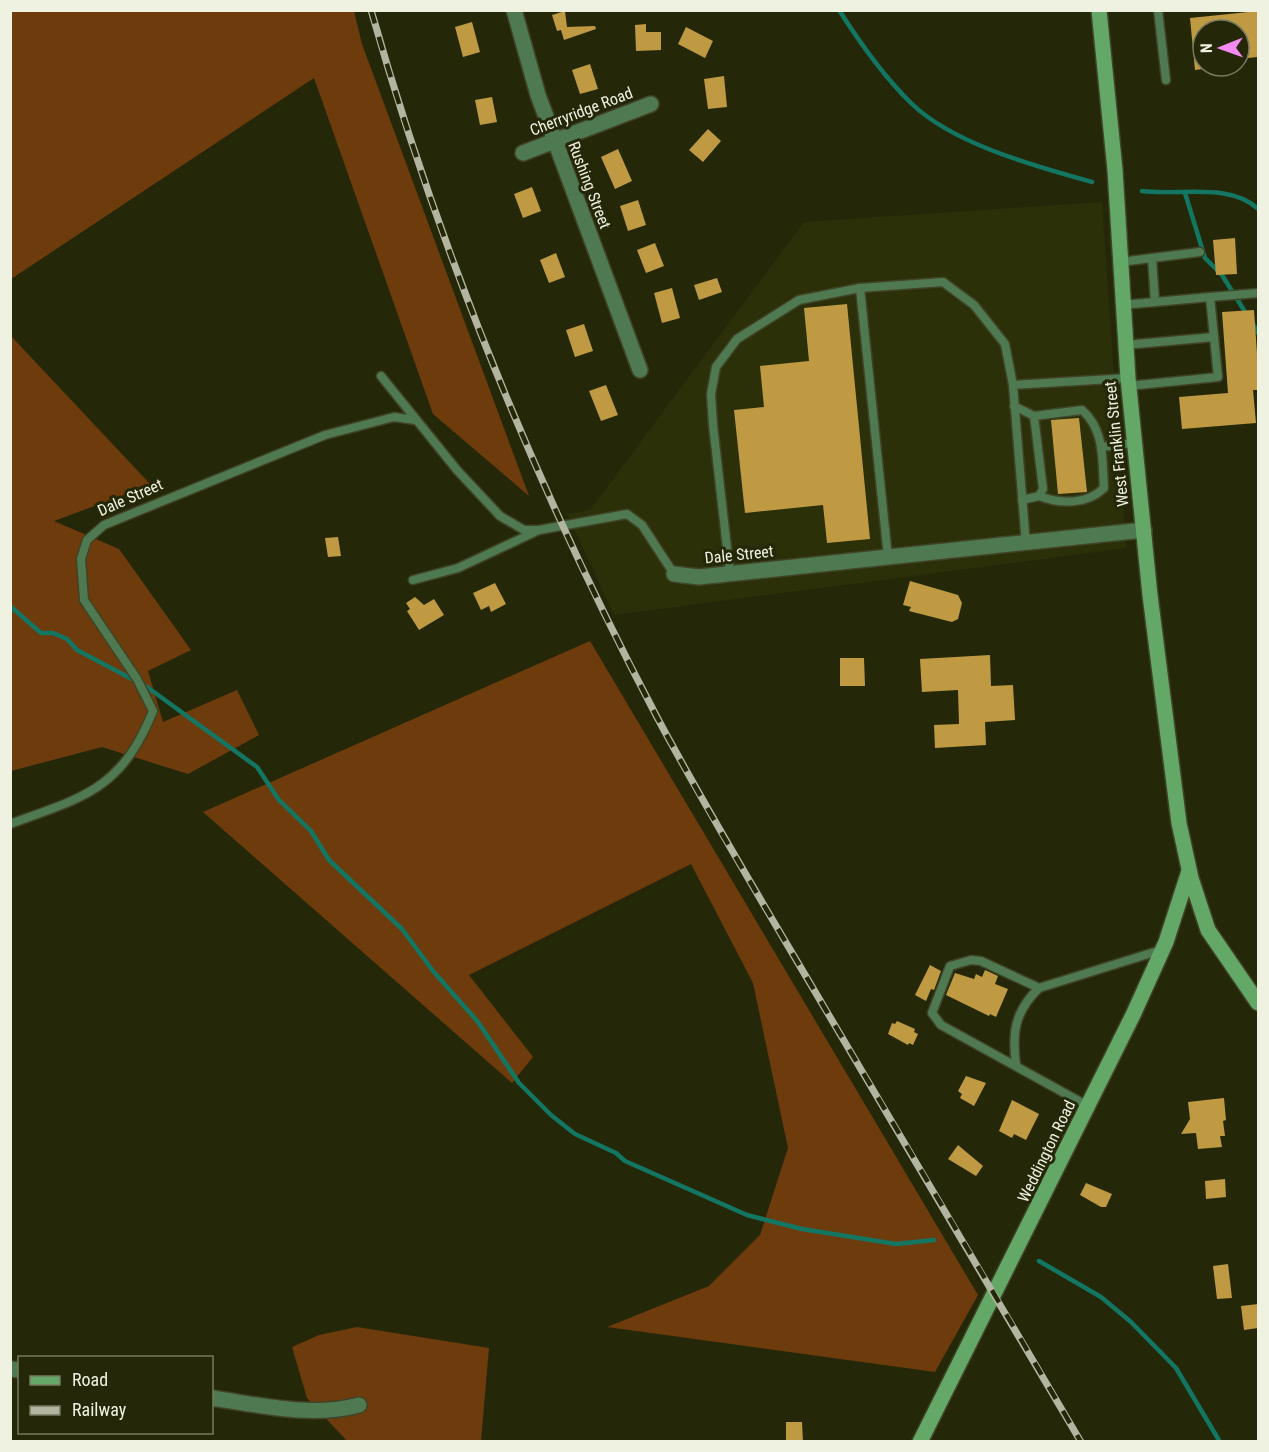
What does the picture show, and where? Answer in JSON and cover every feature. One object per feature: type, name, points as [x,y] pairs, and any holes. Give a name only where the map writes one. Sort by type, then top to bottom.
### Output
[{"type":"main road","name":"West Franklin Street","points":[[1100,10],[1115,170],[1128,382],[1170,769],[1189,870],[1208,930],[1258,1003]]},
{"type":"main road","name":"Weddington Road","points":[[920,1442],[1088,1106],[1161,950],[1167,942],[1189,870]]},
{"type":"street","name":"Rushing Street","points":[[514,10],[554,140],[640,370]]},
{"type":"street","name":"Cherryridge Road","points":[[523,153],[651,104]]},
{"type":"street","name":"Dale Street","points":[[674,574],[699,577],[1144,530]]},
{"type":"street","points":[[213,1398],[305,1411],[338,1411],[359,1405]]},
{"type":"lane","points":[[1158,10],[1166,80]]},
{"type":"lane","points":[[1120,262],[1200,252]]},
{"type":"lane","points":[[1152,258],[1155,302]]},
{"type":"lane","points":[[730,574],[713,425],[711,394],[716,367],[737,339],[799,300],[860,288],[943,282],[974,304],[1005,344],[1013,385],[1026,544]]},
{"type":"lane","points":[[860,288],[888,557]]},
{"type":"lane","points":[[1122,305],[1258,293]]},
{"type":"lane","points":[[1013,385],[1128,382],[1218,376],[1210,297]]},
{"type":"lane","points":[[1125,345],[1214,337]]},
{"type":"lane","name":"Dale Street","points":[[381,376],[415,420],[500,516],[524,530],[539,530],[627,514],[642,525],[674,574]]},
{"type":"lane","points":[[1014,406],[1034,416],[1082,410],[1093,420],[1099,433],[1101,447],[1104,488],[1095,497],[1057,503],[1039,496],[1022,500]]},
{"type":"lane","points":[[1034,416],[1043,489],[1039,496]]},
{"type":"lane","name":"Dale Street","points":[[10,824],[87,796],[122,768],[153,711],[137,679],[84,600],[81,559],[87,540],[104,525],[325,435],[394,417],[415,420]]},
{"type":"lane","points":[[1101,447],[1134,442]]},
{"type":"lane","points":[[412,580],[458,568],[500,551],[539,530]]},
{"type":"lane","points":[[1016,1065],[1013,1036],[1029,998],[1039,988],[1161,950]]},
{"type":"lane","points":[[1039,988],[981,961],[971,960],[950,966],[932,1013],[941,1025],[1088,1106]]},
{"type":"shaded area","points":[[11,10],[354,11],[362,44],[529,496],[433,414],[314,78],[11,279]]},
{"type":"shaded area","points":[[1102,202],[1126,548],[614,615],[567,514],[590,510],[804,222]]},
{"type":"shaded area","points":[[11,336],[151,485],[54,521],[119,549],[191,650],[148,671],[163,722],[237,690],[259,735],[188,774],[102,747],[11,771]]},
{"type":"shaded area","points":[[590,641],[978,1295],[935,1372],[607,1327],[709,1286],[760,1235],[788,1148],[753,983],[691,864],[469,975],[533,1057],[512,1083],[203,812]]},
{"type":"shaded area","points":[[357,1327],[489,1348],[481,1441],[347,1441],[307,1398],[292,1347],[319,1335]]},
{"type":"building","points":[[565,11],[567,27],[595,26],[596,29],[564,40],[561,30],[557,31],[552,15]]},
{"type":"building","points":[[1258,11],[1258,57],[1251,58],[1251,18],[1191,18],[1191,28],[1190,18]]},
{"type":"building","points":[[472,22],[480,52],[463,57],[455,27]]},
{"type":"building","points":[[646,24],[646,32],[661,32],[661,50],[636,51],[635,25]]},
{"type":"building","points":[[686,27],[713,41],[705,58],[678,44]]},
{"type":"building","points":[[590,64],[598,89],[580,94],[572,70]]},
{"type":"building","points":[[724,76],[727,107],[708,109],[704,79]]},
{"type":"building","points":[[492,97],[497,122],[480,125],[475,100]]},
{"type":"building","points":[[708,129],[721,141],[703,162],[689,150]]},
{"type":"building","points":[[618,149],[632,181],[615,189],[601,157]]},
{"type":"building","points":[[532,187],[541,211],[523,218],[514,194]]},
{"type":"building","points":[[638,200],[646,225],[628,231],[620,206]]},
{"type":"building","points":[[1235,238],[1237,274],[1216,275],[1213,240]]},
{"type":"building","points":[[655,243],[664,266],[646,273],[637,250]]},
{"type":"building","points":[[556,253],[565,277],[549,283],[540,260]]},
{"type":"building","points":[[717,278],[722,292],[699,300],[694,285]]},
{"type":"building","points":[[672,288],[680,318],[662,323],[654,293]]},
{"type":"building","points":[[847,304],[870,539],[827,543],[823,505],[745,513],[734,410],[764,407],[760,366],[809,361],[804,308]]},
{"type":"building","points":[[1254,310],[1258,368],[1258,390],[1253,390],[1256,423],[1182,429],[1179,397],[1228,393],[1222,312]]},
{"type":"building","points":[[584,324],[593,351],[575,357],[566,330]]},
{"type":"building","points":[[606,385],[618,415],[601,421],[589,391]]},
{"type":"building","points":[[1079,418],[1087,492],[1058,494],[1051,420]]},
{"type":"building","points":[[338,537],[341,556],[328,557],[325,538]]},
{"type":"building","points":[[910,581],[958,595],[962,603],[958,619],[952,622],[909,611],[911,607],[903,605]]},
{"type":"building","points":[[495,583],[506,604],[491,612],[489,606],[481,610],[473,593]]},
{"type":"building","points":[[415,597],[424,605],[434,599],[444,615],[419,630],[407,611],[410,609],[406,603]]},
{"type":"building","points":[[990,655],[991,686],[1013,685],[1015,720],[985,722],[986,745],[935,748],[934,725],[959,724],[958,690],[922,692],[920,659]]},
{"type":"building","points":[[840,658],[864,658],[865,686],[840,686]]},
{"type":"building","points":[[930,965],[941,971],[934,990],[931,989],[926,1001],[915,995]]},
{"type":"building","points":[[985,970],[998,976],[995,984],[1008,989],[996,1017],[990,1014],[989,1016],[946,995],[955,973],[974,979],[976,974],[982,977]]},
{"type":"building","points":[[897,1021],[915,1029],[914,1032],[918,1034],[913,1045],[909,1043],[908,1045],[888,1034],[892,1023],[895,1024]]},
{"type":"building","points":[[966,1076],[986,1083],[974,1106],[960,1098],[962,1094],[958,1091]]},
{"type":"building","points":[[1224,1098],[1226,1120],[1223,1121],[1225,1136],[1220,1136],[1222,1147],[1198,1149],[1196,1133],[1181,1134],[1190,1119],[1188,1102]]},
{"type":"building","points":[[1012,1100],[1039,1114],[1026,1140],[1014,1134],[1012,1138],[999,1131]]},
{"type":"building","points":[[958,1145],[983,1166],[976,1176],[948,1159]]},
{"type":"building","points":[[1225,1179],[1226,1197],[1206,1199],[1205,1181]]},
{"type":"building","points":[[1086,1183],[1112,1194],[1106,1207],[1101,1207],[1080,1195]]},
{"type":"building","points":[[1228,1264],[1232,1298],[1217,1299],[1213,1266]]},
{"type":"building","points":[[1258,1304],[1258,1328],[1244,1330],[1241,1306]]},
{"type":"building","points":[[786,1422],[802,1422],[803,1442],[786,1442]]},
{"type":"waterway","points":[[839,10],[882,71],[912,104],[930,118],[950,131],[997,152],[1092,182]]},
{"type":"waterway","points":[[1142,191],[1218,193],[1246,201],[1258,209]]},
{"type":"waterway","points":[[1185,193],[1205,258],[1222,275],[1247,315]]},
{"type":"waterway","points":[[1252,322],[1258,333]]},
{"type":"waterway","points":[[10,606],[41,633],[53,633],[67,639],[77,650],[147,687],[257,767],[279,800],[311,831],[329,860],[402,929],[433,971],[478,1022],[519,1083],[551,1115],[575,1134],[616,1153],[625,1161],[747,1215],[802,1229],[896,1244],[934,1240]]},
{"type":"waterway","points":[[1039,1261],[1101,1297],[1131,1322],[1176,1368],[1220,1442]]},
{"type":"railway","points":[[371,10],[399,102],[461,283],[533,460],[614,634],[720,830],[1081,1442]]}]
